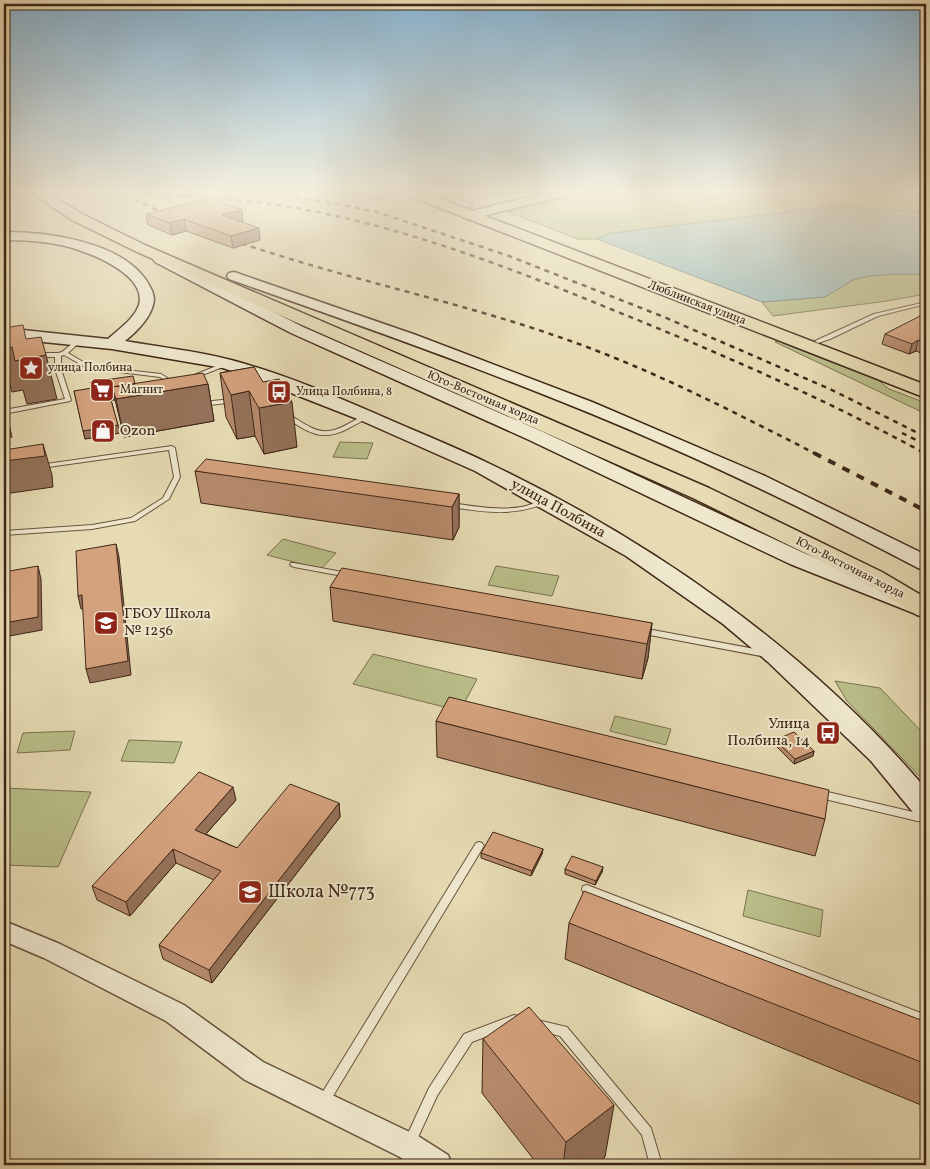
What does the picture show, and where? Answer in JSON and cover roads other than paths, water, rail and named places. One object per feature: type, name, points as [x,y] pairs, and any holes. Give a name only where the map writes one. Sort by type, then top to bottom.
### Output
[{"type":"main road","points":[[79,247],[106,257],[132,272],[144,286],[147,300],[142,312],[112,344]]},
{"type":"main road","name":"Юго-Восточная хорда","points":[[137,247],[700,493],[873,577],[926,610]]},
{"type":"main road","name":"Юго-Восточная хорда","points":[[168,247],[716,485],[889,567],[926,589]]},
{"type":"main road","name":"Люблинская улица","points":[[572,247],[926,392]]},
{"type":"main road","name":"Люблинская улица","points":[[577,247],[926,382]]},
{"type":"main road","points":[[142,249],[196,280],[297,330],[543,439],[789,555],[926,610]]},
{"type":"main road","points":[[234,276],[368,322],[621,420],[789,495],[926,563]]},
{"type":"main road","name":"улица Полбина","points":[[4,333],[112,344],[227,364],[264,376],[366,416],[482,467],[634,551],[680,582],[777,656],[881,754],[926,808]]},
{"type":"street","points":[[4,931],[52,951],[175,1013],[254,1071],[408,1146],[438,1165]]},
{"type":"lane","points":[[818,341],[876,315],[926,303]]},
{"type":"lane","points":[[4,412],[68,400],[58,369],[61,354],[79,340]]},
{"type":"lane","points":[[31,355],[61,354],[89,367],[161,376],[176,384]]},
{"type":"lane","points":[[167,388],[227,364]]},
{"type":"lane","points":[[191,406],[237,400]]},
{"type":"lane","points":[[278,410],[311,432],[330,435],[366,416]]},
{"type":"lane","points":[[4,533],[92,527],[133,520],[166,499],[177,477],[172,448],[37,466]]},
{"type":"lane","points":[[440,503],[509,512],[534,507],[546,501]]},
{"type":"lane","points":[[294,565],[352,576]]},
{"type":"lane","points":[[635,630],[777,656]]},
{"type":"lane","points":[[811,792],[926,820]]},
{"type":"lane","points":[[322,1104],[479,846]]},
{"type":"lane","points":[[587,889],[926,1020]]},
{"type":"lane","points":[[408,1146],[433,1092],[468,1038],[516,1020],[563,1031],[648,1132],[656,1165]]},
{"type":"water","points":[[617,247],[926,247],[926,274],[869,276],[853,280],[825,297],[762,302]]},
{"type":"railway","points":[[251,247],[521,324],[595,350],[691,392],[816,454]]},
{"type":"railway","points":[[443,247],[534,278],[772,377],[850,414],[926,454],[923,453]]},
{"type":"railway","points":[[481,247],[664,317],[830,389],[924,436]]},
{"type":"railway","points":[[902,433],[926,445]]},
{"type":"railway","points":[[814,453],[926,511]]},
{"type":"place","name":"улица Полбина","points":[[31,368]]},
{"type":"place","name":"Магнит","points":[[102,390]]},
{"type":"place","name":"Улица Полбина, 8","points":[[279,392]]},
{"type":"place","name":"Ozon","points":[[103,431]]},
{"type":"place","name":"ГБОУ Школа № 1256","points":[[106,623]]},
{"type":"place","name":"Улица Полбина, 14","points":[[828,733]]},
{"type":"place","name":"Школа №773","points":[[250,892]]}]
